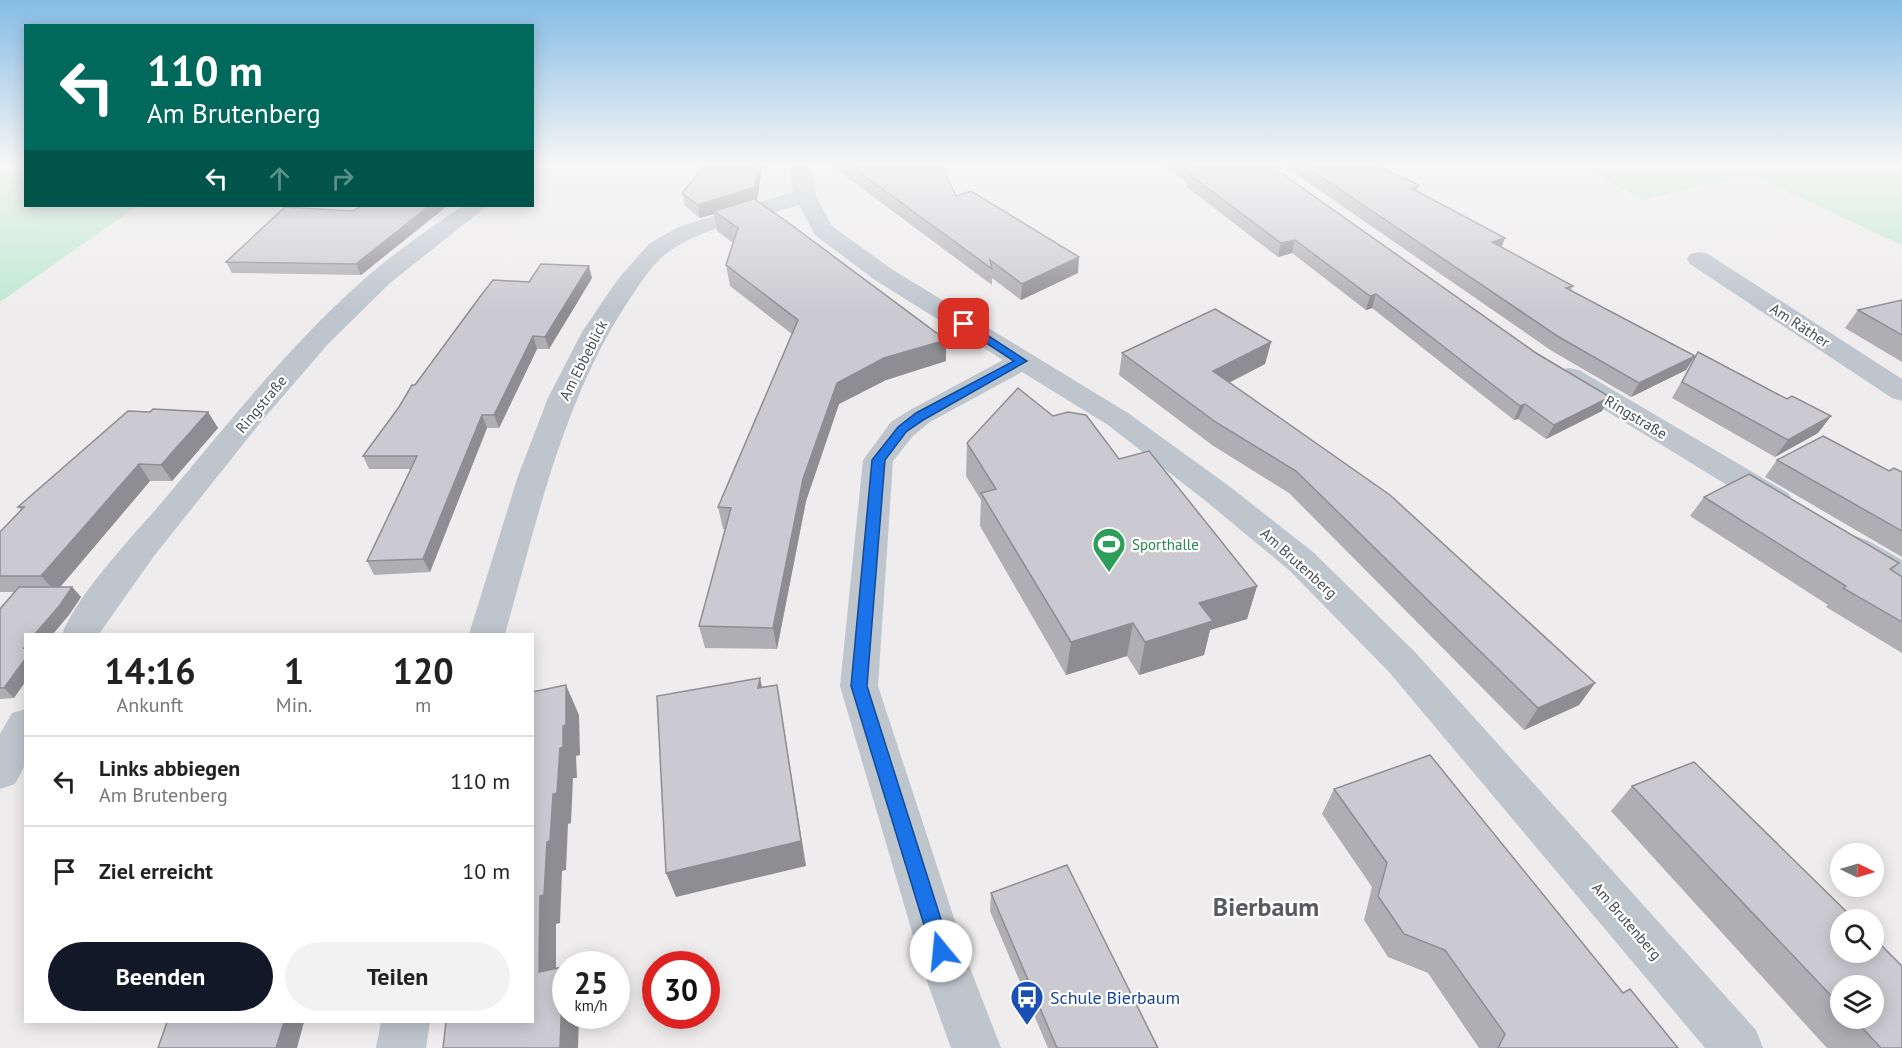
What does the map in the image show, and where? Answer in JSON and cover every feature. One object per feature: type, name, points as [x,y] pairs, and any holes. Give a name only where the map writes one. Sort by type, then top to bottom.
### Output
[{"type":"street","name":"Ringstraße","points":[[81,633],[101,599],[203,472],[309,348],[368,289],[414,250],[468,212]]},
{"type":"street","name":"Am Ebbeblick","points":[[487,633],[534,476],[562,398],[595,332],[627,284],[657,249],[687,232],[753,212]]},
{"type":"street","name":"Am Brutenberg","points":[[813,212],[823,231],[884,275],[1118,419],[1218,494],[1301,561],[1402,662],[1738,1048]]},
{"type":"street","name":"Am Räther","points":[[1699,259],[1902,392]]},
{"type":"street","points":[[976,1048],[948,973],[859,686],[879,460],[902,429],[920,416],[1022,361]]},
{"type":"street","name":"Ringstraße","points":[[1551,365],[1802,516]]},
{"type":"street","points":[[1832,534],[1902,576]]},
{"type":"street","points":[[0,771],[24,729]]},
{"type":"street","points":[[401,1048],[406,1023]]},
{"type":"green space","points":[[0,212],[129,212],[0,302]]},
{"type":"green space","points":[[1831,212],[1902,212],[1902,245]]},
{"type":"building","points":[[280,212],[422,212],[356,264],[226,262]]},
{"type":"building","points":[[715,212],[773,212],[946,340],[884,358],[837,383],[803,479],[773,628],[699,626],[731,508],[718,507],[798,320],[726,265],[738,228]]},
{"type":"building","points":[[914,212],[1005,212],[1079,257],[1022,284],[990,260],[992,269]]},
{"type":"building","points":[[1240,212],[1336,212],[1536,353],[1610,397],[1554,425],[1525,404],[1520,406],[1376,294],[1370,296],[1295,240],[1281,243]]},
{"type":"building","points":[[1374,212],[1456,212],[1505,238],[1492,242],[1573,286],[1566,288],[1695,356],[1639,383],[1559,337]]},
{"type":"building","points":[[541,264],[589,266],[545,337],[533,336],[494,415],[482,415],[423,559],[367,561],[417,456],[363,456],[412,385],[415,385],[493,280],[529,282]]},
{"type":"building","points":[[1902,300],[1902,335],[1858,310]]},
{"type":"building","points":[[1215,309],[1271,342],[1213,371],[1390,495],[1595,683],[1538,708],[1296,471],[1217,423],[1122,353]]},
{"type":"building","points":[[1698,352],[1787,399],[1792,396],[1831,416],[1788,440],[1682,382]]},
{"type":"building","name":"Sporthalle","points":[[1018,388],[1053,416],[1068,412],[1086,415],[1119,459],[1149,451],[1257,586],[1199,603],[1213,621],[1145,642],[1133,623],[1071,642],[981,493],[996,489],[967,443]]},
{"type":"building","points":[[153,409],[208,412],[161,465],[139,464],[41,576],[0,576],[0,532],[24,507],[18,507],[128,411],[150,412]]},
{"type":"building","points":[[1823,436],[1889,471],[1894,468],[1902,472],[1902,531],[1777,460]]},
{"type":"building","points":[[1749,474],[1899,563],[1890,569],[1902,577],[1902,622],[1843,588],[1846,586],[1704,497]]},
{"type":"building","points":[[19,587],[72,587],[36,633],[24,633],[24,661],[4,688],[0,688],[0,609]]},
{"type":"building","points":[[760,678],[758,688],[777,685],[801,841],[666,873],[657,696]]},
{"type":"building","points":[[566,685],[566,725],[563,726],[563,747],[560,748],[557,793],[553,794],[544,895],[540,896],[539,972],[552,969],[552,1029],[561,1029],[560,1048],[443,1048],[446,1023],[534,1023],[534,692]]},
{"type":"building","points":[[1430,755],[1623,993],[1630,989],[1678,1048],[1498,1048],[1505,1034],[1445,950],[1404,934],[1378,896],[1387,863],[1334,789]]},
{"type":"building","points":[[1694,762],[1844,909],[1830,909],[1830,963],[1884,963],[1884,948],[1902,966],[1902,1048],[1881,1048],[1863,1029],[1884,1029],[1884,975],[1830,975],[1830,994],[1632,786]]},
{"type":"building","points":[[1067,865],[1158,1048],[1057,1048],[991,893]]},
{"type":"building","points":[[167,1023],[284,1023],[276,1048],[158,1048]]},
{"type":"place","name":"Sporthalle","points":[[1109,573]]},
{"type":"place","name":"Schule Bierbaum","points":[[1027,1026]]},
{"type":"district","name":"Bierbaum","points":[[1266,906]]},
{"type":"route","points":[[941,951],[859,686],[868,561],[879,460],[902,429],[920,416],[1022,361],[964,324]]}]
